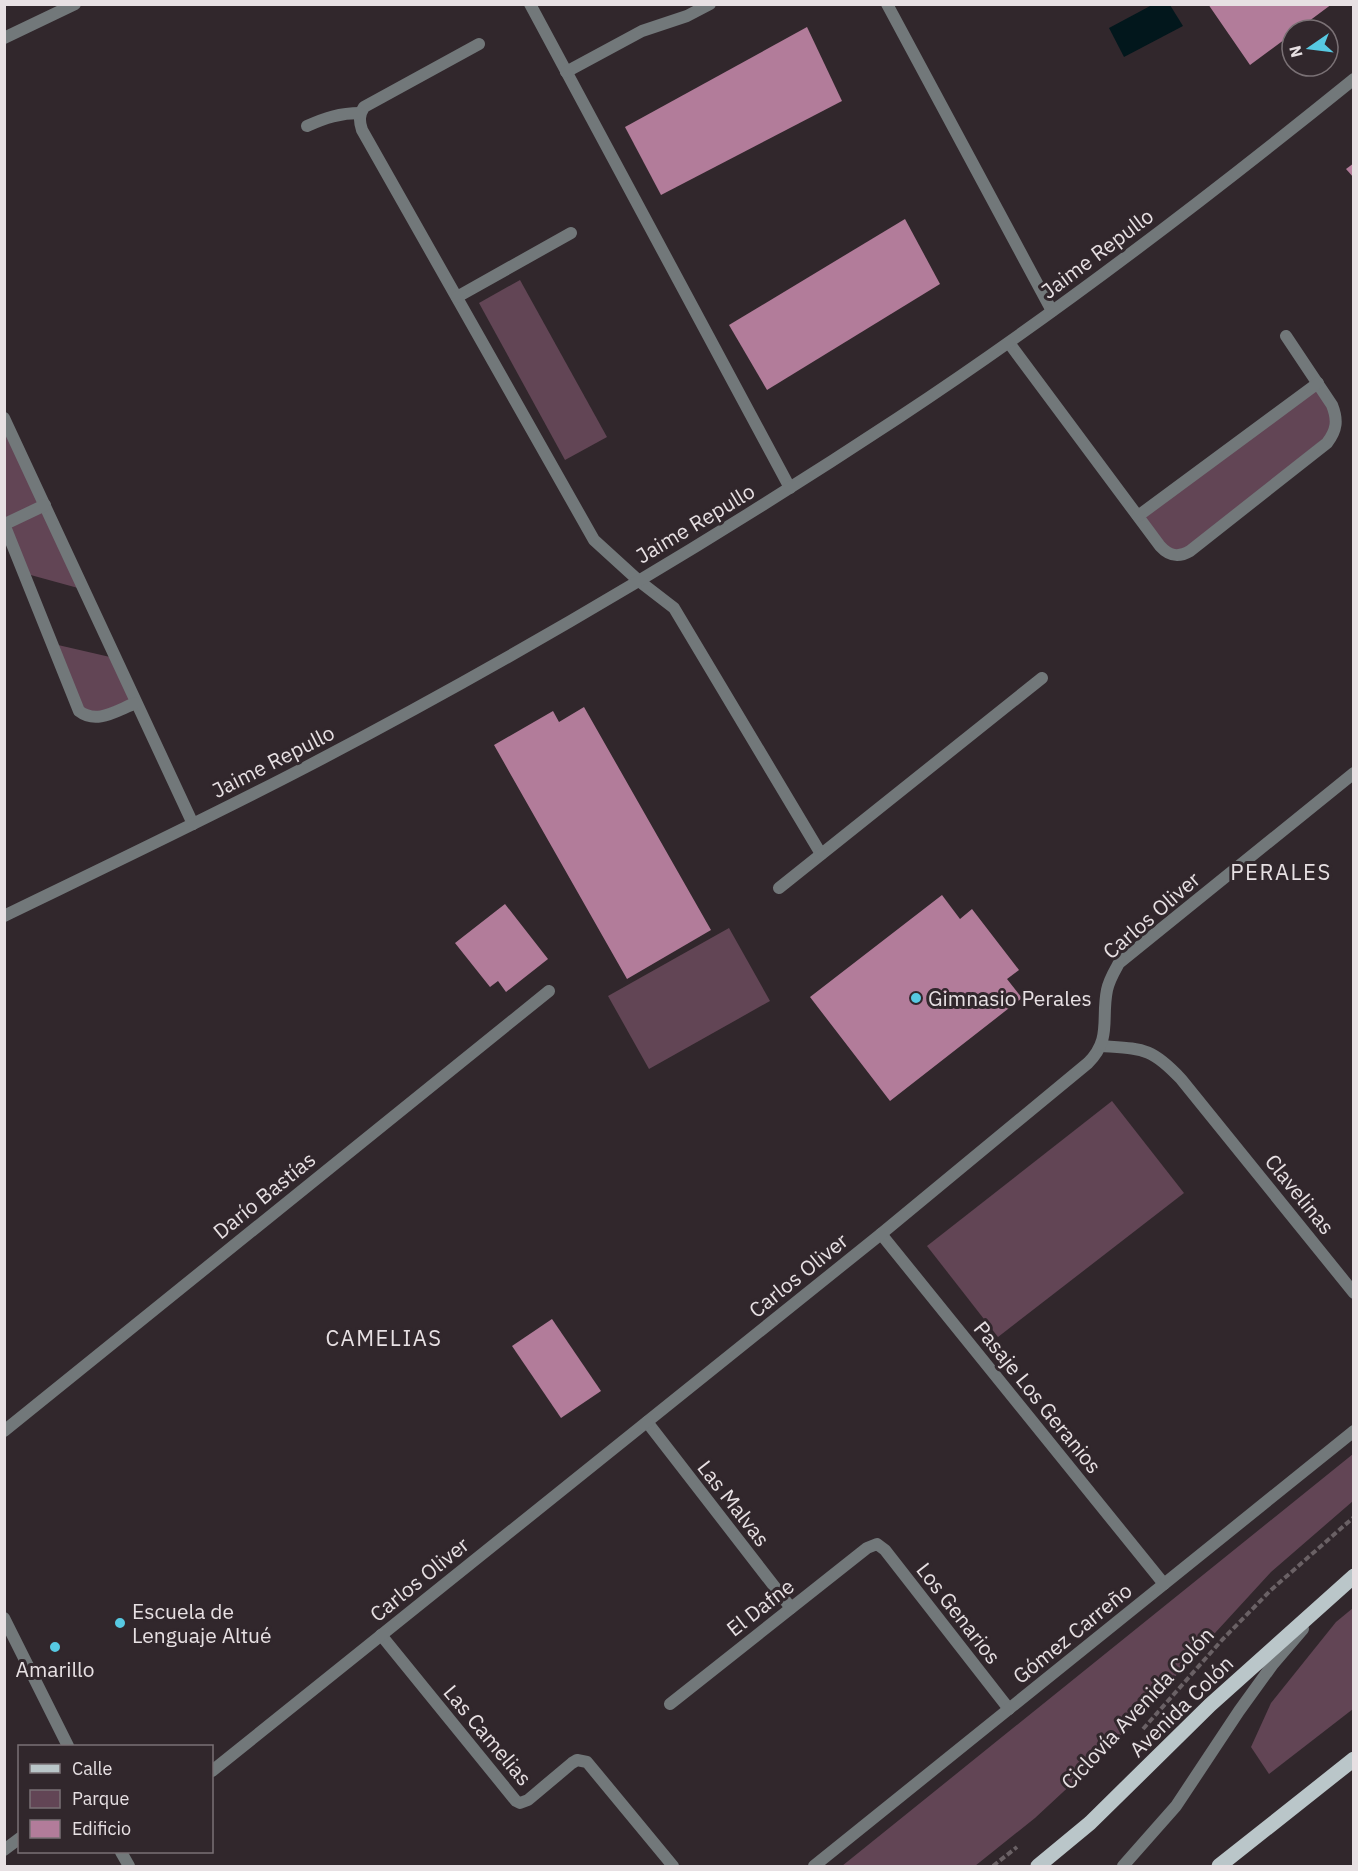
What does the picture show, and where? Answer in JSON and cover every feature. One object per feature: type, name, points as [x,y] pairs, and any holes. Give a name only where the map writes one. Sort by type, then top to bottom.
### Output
[{"type":"main road","name":"Avenida Colón","points":[[1038,1866],[1090,1823],[1210,1705],[1353,1577]]},
{"type":"main road","points":[[1219,1866],[1353,1759]]},
{"type":"street","points":[[4,38],[75,4]]},
{"type":"street","points":[[530,4],[790,488]]},
{"type":"street","points":[[566,72],[642,32],[687,16],[710,4]]},
{"type":"street","points":[[887,4],[1052,311]]},
{"type":"street","points":[[479,44],[370,102],[360,113],[359,121],[362,130],[594,540],[639,581],[674,608],[821,854]]},
{"type":"street","name":"Jaime Repullo","points":[[4,916],[193,824],[413,710],[639,581],[790,488],[1009,343],[1212,191],[1353,79]]},
{"type":"street","points":[[307,126],[343,113],[360,113]]},
{"type":"street","points":[[457,297],[571,233]]},
{"type":"street","points":[[1009,343],[1166,553],[1173,556],[1190,551],[1327,443],[1334,435],[1337,425],[1336,415],[1318,383],[1286,336]]},
{"type":"street","points":[[1138,516],[1318,383]]},
{"type":"street","points":[[4,418],[193,824]]},
{"type":"street","points":[[45,505],[5,524],[79,711],[85,716],[94,718],[136,703]]},
{"type":"street","points":[[779,888],[1042,678]]},
{"type":"street","name":"Carlos Oliver","points":[[213,1770],[881,1233],[1088,1063],[1101,1046],[1105,1026],[1106,991],[1110,978],[1119,963],[1353,773]]},
{"type":"street","name":"Darío Bastías","points":[[4,1431],[549,991]]},
{"type":"street","name":"Clavelinas","points":[[1101,1046],[1141,1048],[1164,1061],[1181,1078],[1353,1293]]},
{"type":"street","name":"Pasaje Los Geranios","points":[[881,1233],[1164,1584]]},
{"type":"street","name":"Las Malvas","points":[[647,1422],[791,1608]]},
{"type":"street","name":"Gómez Carreño","points":[[814,1866],[1353,1431]]},
{"type":"street","name":"El Dafne","points":[[670,1704],[867,1548],[877,1544]]},
{"type":"street","name":"Los Genarios","points":[[877,1544],[885,1550],[1009,1709]]},
{"type":"street","points":[[1123,1866],[1176,1806],[1273,1664],[1311,1620],[1353,1577]]},
{"type":"street","points":[[4,1618],[68,1745]]},
{"type":"street","name":"Las Camelias","points":[[381,1635],[516,1801],[524,1802],[577,1760],[587,1762],[673,1866]]},
{"type":"street","points":[[4,1850],[18,1840]]},
{"type":"path","name":"Ciclovía Avenida Colón","points":[[1138,1735],[1230,1632],[1271,1590],[1353,1517]]},
{"type":"path","points":[[993,1866],[1018,1846]]},
{"type":"green space","points":[[520,280],[607,437],[565,460],[479,303]]},
{"type":"green space","points":[[1316,388],[1331,413],[1329,434],[1190,547],[1172,552],[1143,517]]},
{"type":"green space","points":[[4,421],[43,504],[4,518]]},
{"type":"green space","points":[[44,509],[78,588],[27,574],[8,526]]},
{"type":"green space","points":[[58,645],[110,657],[131,700],[95,714],[81,707]]},
{"type":"green space","points":[[729,928],[770,1001],[649,1069],[608,996]]},
{"type":"green space","points":[[1112,1101],[1184,1193],[998,1337],[927,1246]]},
{"type":"green space","points":[[1353,1454],[1353,1501],[1271,1572],[1103,1755],[1035,1818],[975,1866],[842,1866]]},
{"type":"green space","points":[[1353,1608],[1353,1709],[1269,1774],[1251,1747],[1271,1703],[1336,1622]]},
{"type":"water","points":[[1152,5],[1170,5],[1183,26],[1124,57],[1109,28]]},
{"type":"building","points":[[1208,4],[1332,4],[1313,18],[1280,18],[1280,43],[1250,65]]},
{"type":"building","points":[[807,27],[842,101],[661,195],[625,127]]},
{"type":"building","points":[[1354,163],[1354,178],[1346,169]]},
{"type":"building","points":[[905,219],[940,284],[767,390],[729,325]]},
{"type":"building","points":[[584,707],[711,930],[627,979],[494,745],[553,711],[559,722]]},
{"type":"building","name":"Gimnasio Perales","points":[[942,895],[960,919],[972,909],[1019,970],[1007,979],[1022,998],[890,1101],[810,997]]},
{"type":"building","points":[[505,904],[548,959],[506,992],[498,981],[490,987],[455,943]]},
{"type":"building","points":[[552,1319],[601,1391],[561,1418],[512,1346]]},
{"type":"place","name":"Gimnasio Perales","points":[[916,998]]},
{"type":"place","name":"Escuela de Lenguaje Altué","points":[[120,1623]]},
{"type":"place","name":"Amarillo","points":[[55,1647]]},
{"type":"district","name":"PERALES","points":[[1281,871]]},
{"type":"district","name":"CAMELIAS","points":[[384,1337]]}]
